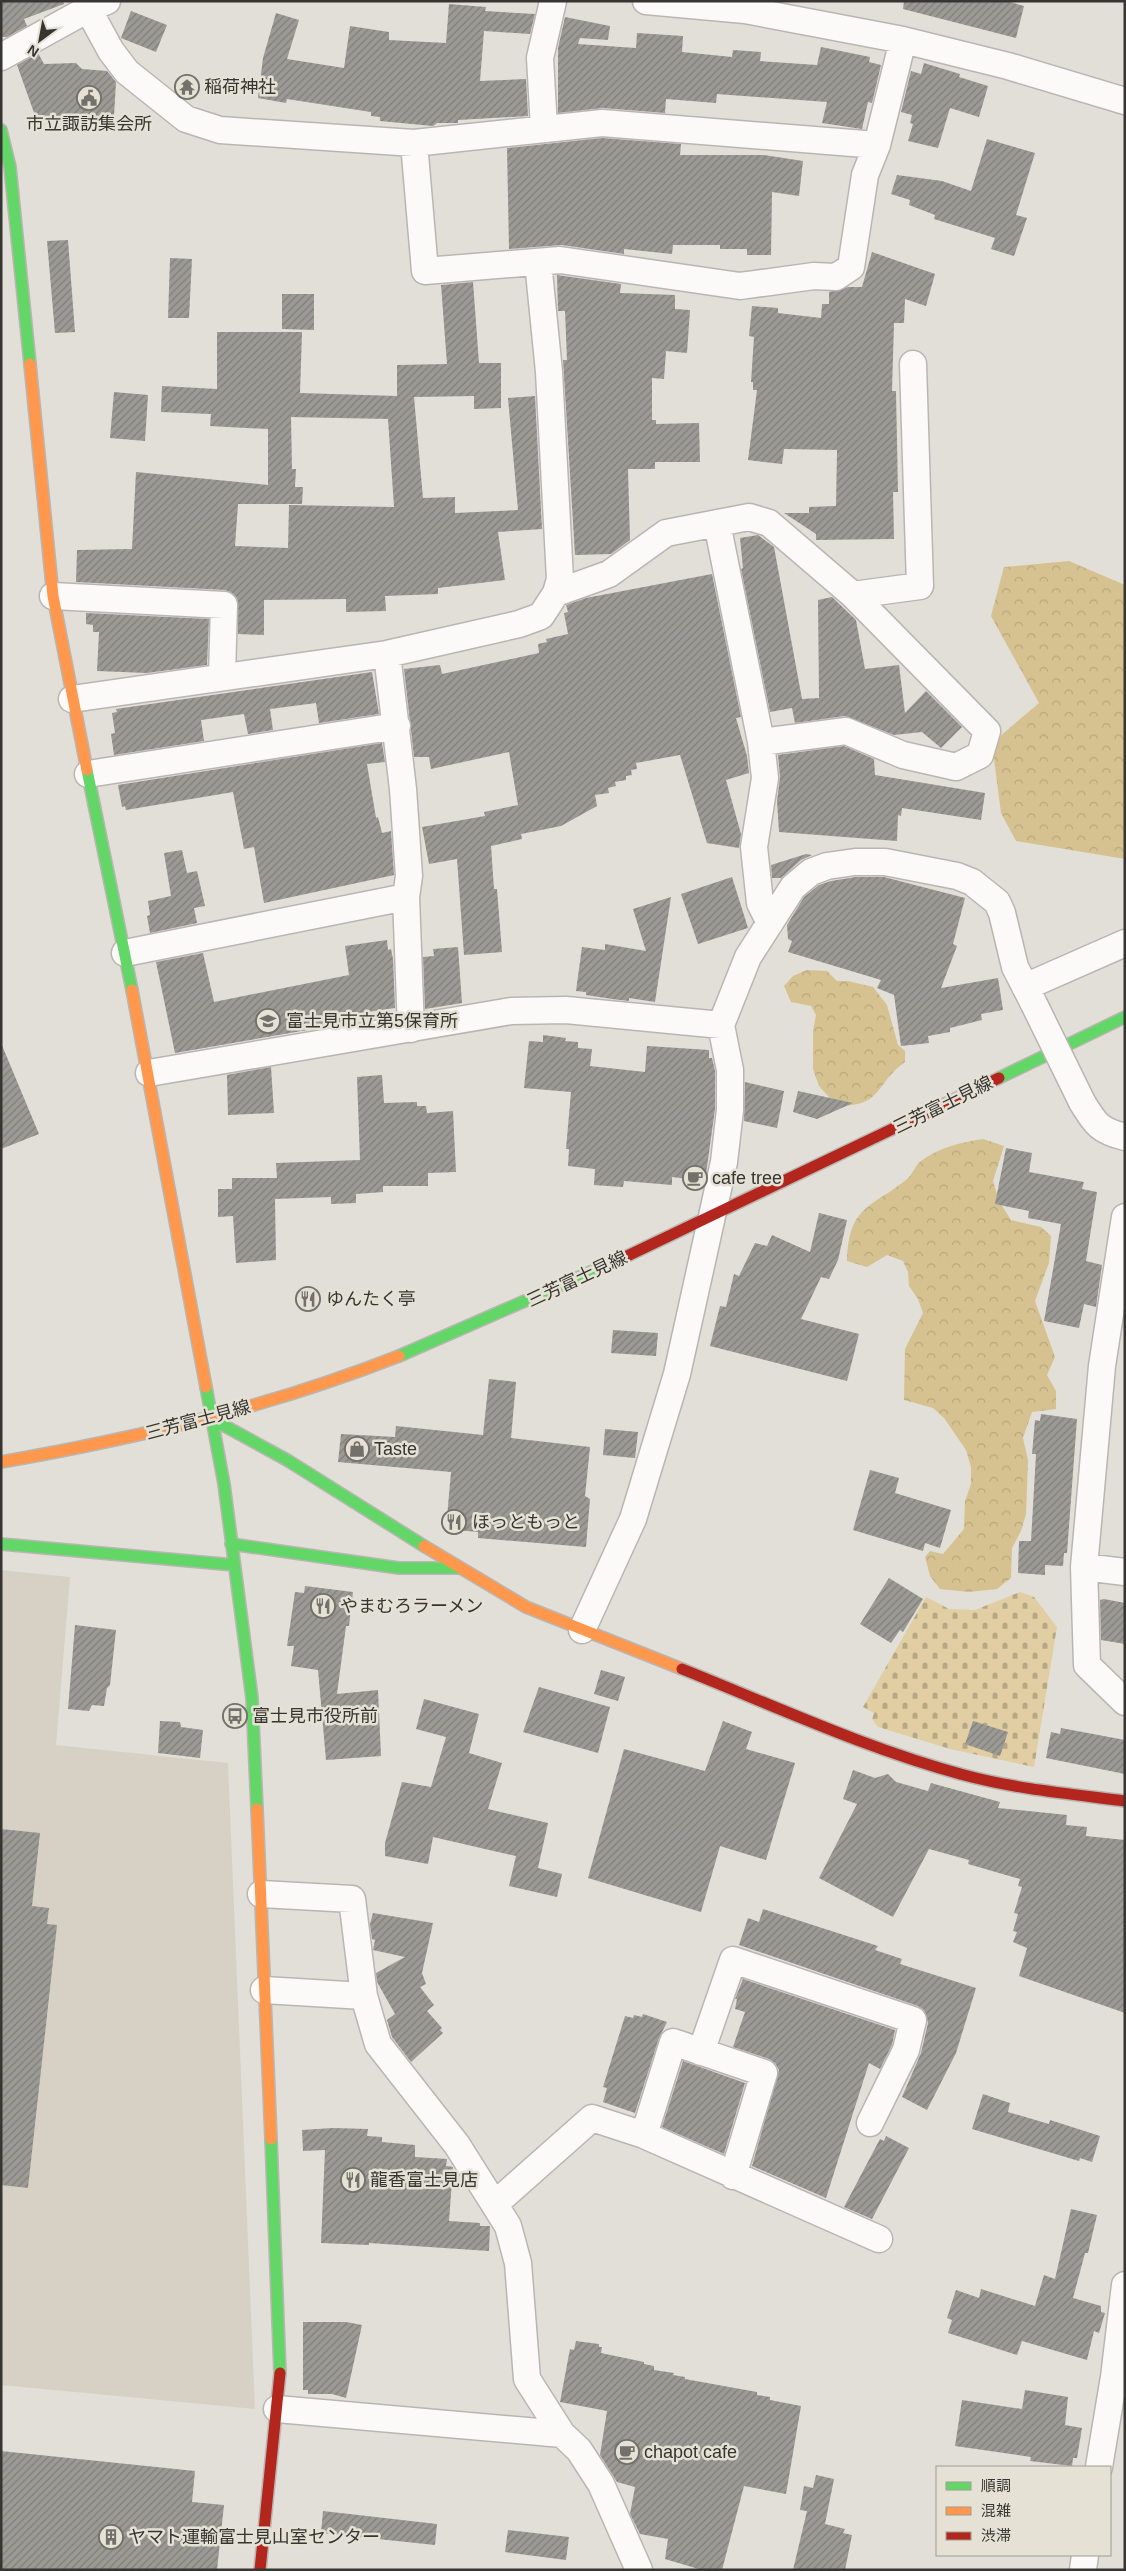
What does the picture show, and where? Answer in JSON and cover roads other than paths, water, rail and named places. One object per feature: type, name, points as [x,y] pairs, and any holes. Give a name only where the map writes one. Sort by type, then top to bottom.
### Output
[{"type":"street","points":[[544,128],[540,58],[553,1]]},
{"type":"street","points":[[646,1],[745,10],[903,40],[1008,66],[1125,101]]},
{"type":"street","points":[[1,57],[97,5],[111,51],[127,72],[186,119],[220,130],[414,142],[602,123],[877,145]]},
{"type":"street","points":[[414,142],[425,271],[560,260],[740,286],[814,276],[836,278],[851,267],[865,175],[877,145],[903,40]]},
{"type":"street","points":[[1,130],[10,167],[16,220],[53,596],[72,699],[149,1073],[212,1419],[252,1698],[281,2367],[260,2570]]},
{"type":"street","points":[[72,699],[387,654],[536,619],[541,616],[556,593],[560,579],[557,487],[538,262]]},
{"type":"street","points":[[853,595],[920,586],[913,364]]},
{"type":"street","points":[[556,593],[609,574],[666,533],[749,517],[769,523],[853,595],[987,731],[980,756],[956,766],[903,755],[846,732],[761,742]]},
{"type":"street","points":[[717,522],[761,742],[764,778],[754,847],[760,903],[770,923]]},
{"type":"street","points":[[53,596],[224,605],[222,677]]},
{"type":"street","points":[[387,654],[397,726],[409,876],[406,897],[411,1029]]},
{"type":"street","points":[[88,774],[397,726]]},
{"type":"street","points":[[582,1630],[633,1519],[677,1374],[710,1218],[724,1162],[730,1110],[730,1070],[721,1026],[748,957],[792,887],[811,872],[827,866],[855,862],[885,862],[957,876],[972,882],[996,902],[1007,928],[1015,967],[1082,1102],[1095,1124],[1108,1133],[1125,1137]]},
{"type":"street","points":[[125,953],[406,897]]},
{"type":"street","points":[[1029,996],[1125,943]]},
{"type":"street","points":[[149,1073],[511,1011],[566,1010],[721,1026]]},
{"type":"street","name":"三芳富士見線","points":[[1,1462],[70,1450],[212,1419],[318,1386],[402,1355],[494,1317],[710,1218],[1125,1017]]},
{"type":"street","points":[[1125,1218],[1102,1366],[1084,1567],[1087,1665],[1125,1702]]},
{"type":"street","points":[[212,1419],[287,1460],[459,1568],[526,1607],[903,1757],[964,1775],[1022,1788],[1125,1802]]},
{"type":"street","points":[[1,1544],[234,1565]]},
{"type":"street","points":[[231,1544],[399,1568],[459,1568]]},
{"type":"street","points":[[1084,1567],[1125,1572]]},
{"type":"street","points":[[261,1894],[352,1899],[364,1996],[378,2044],[457,2145],[508,2226],[518,2263],[527,2379],[562,2434],[579,2450],[602,2484],[639,2570]]},
{"type":"street","points":[[701,2052],[733,1960],[913,2020],[906,2050],[870,2124]]},
{"type":"street","points":[[264,1990],[364,1996]]},
{"type":"street","points":[[644,2135],[674,2042],[764,2073],[733,2176]]},
{"type":"street","points":[[495,2204],[592,2118],[644,2135],[733,2176],[880,2239]]},
{"type":"street","points":[[1100,2466],[1114,2377],[1125,2285]]},
{"type":"street","points":[[277,2409],[562,2434]]},
{"type":"street","points":[[1083,2570],[1086,2556]]},
{"type":"place","name":"稲荷神社","points":[[187,87]]},
{"type":"place","name":"市立諏訪集会所","points":[[89,98]]},
{"type":"place","name":"富士見市立第5保育所","points":[[268,1021]]},
{"type":"place","name":"cafe tree","points":[[695,1178]]},
{"type":"place","name":"ゆんたく亭","points":[[308,1299]]},
{"type":"place","name":"Taste","points":[[357,1449]]},
{"type":"place","name":"ほっともっと","points":[[454,1522]]},
{"type":"place","name":"やまむろラーメン","points":[[323,1606]]},
{"type":"place","name":"富士見市役所前","points":[[235,1716]]},
{"type":"place","name":"龍香富士見店","points":[[353,2180]]},
{"type":"place","name":"chapot cafe","points":[[627,2452]]},
{"type":"place","name":"ヤマト運輸富士見山室センター","points":[[111,2537]]}]
